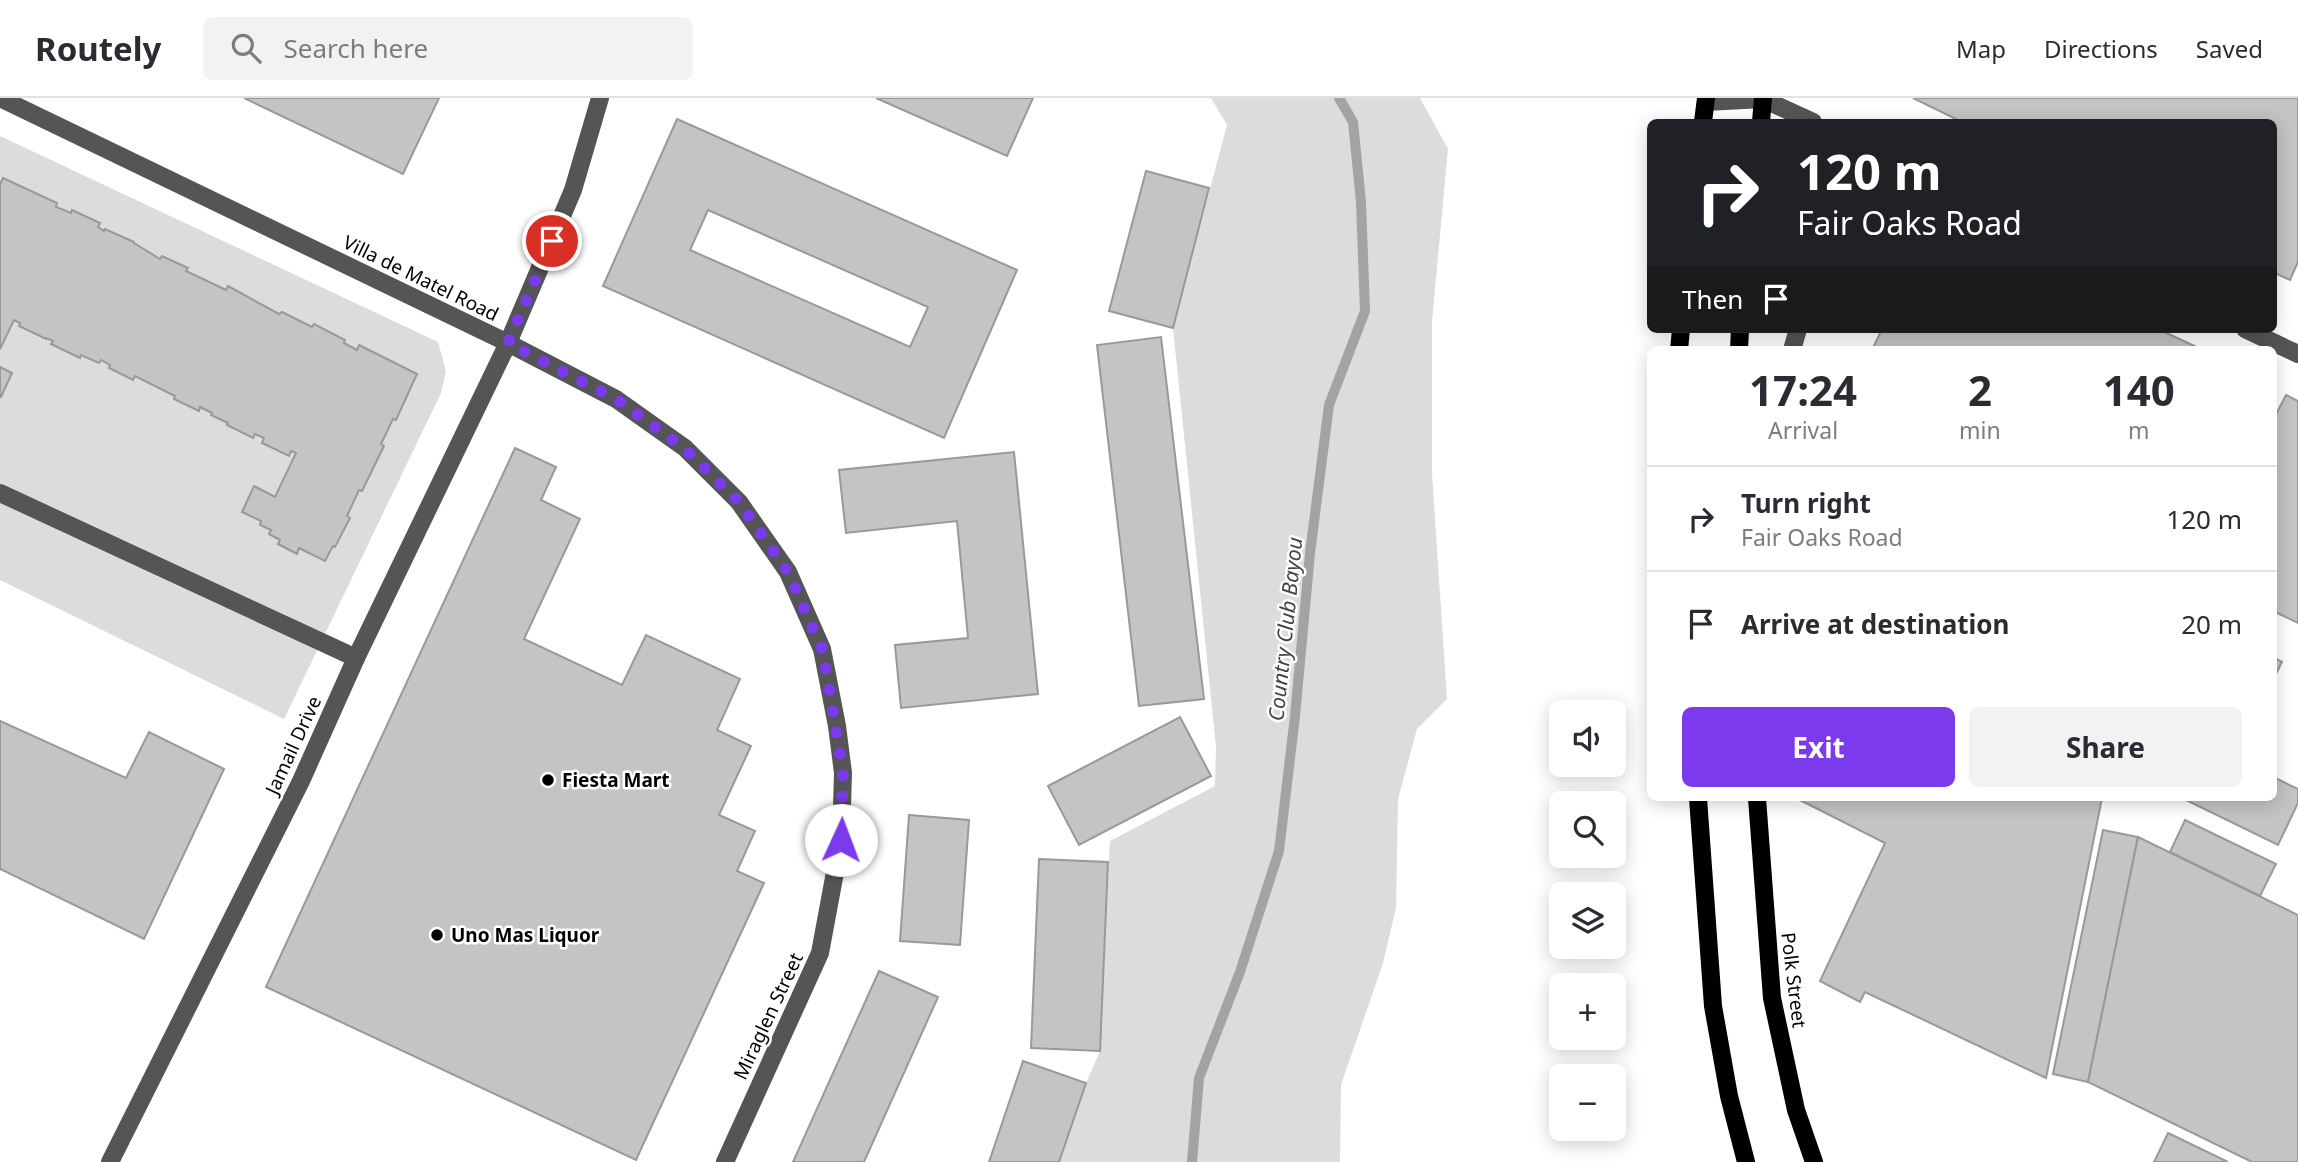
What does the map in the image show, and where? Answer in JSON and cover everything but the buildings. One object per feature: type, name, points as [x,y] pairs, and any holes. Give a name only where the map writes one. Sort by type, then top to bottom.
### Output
[{"type":"main road","points":[[1760,119],[1763,98]]},
{"type":"main road","points":[[1703,119],[1706,100]]},
{"type":"main road","points":[[1698,801],[1713,1006],[1729,1096],[1746,1162]]},
{"type":"main road","name":"Polk Street","points":[[1757,801],[1772,998],[1796,1110],[1814,1162]]},
{"type":"street","name":"Villa de Matel Road","points":[[0,98],[508,343],[616,399],[684,448],[739,502],[788,572],[822,649],[843,773],[841,840]]},
{"type":"street","name":"Jamail Drive","points":[[110,1162],[302,781],[356,659],[508,343],[573,190],[600,98]]},
{"type":"street","points":[[1706,100],[1763,98],[1807,119]]},
{"type":"street","points":[[2253,333],[2298,354]]},
{"type":"street","points":[[0,493],[356,659]]},
{"type":"street","name":"Miraglen Street","points":[[725,1162],[820,953],[841,840]]},
{"type":"shaded area","points":[[1211,98],[1420,98],[1448,149],[1432,321],[1432,474],[1447,699],[1417,729],[1398,799],[1396,908],[1383,963],[1341,1085],[1340,1162],[1059,1162],[1100,1051],[1110,841],[1215,786],[1216,747],[1173,328],[1227,125]]},
{"type":"shaded area","points":[[0,136],[438,342],[446,371],[441,393],[284,719],[0,580]]},
{"type":"waterway","name":"Country Club Bayou","points":[[1192,1162],[1199,1078],[1240,972],[1279,851],[1310,553],[1329,405],[1365,311],[1361,202],[1353,122],[1339,98]]},
{"type":"place","name":"Fiesta Mart","points":[[548,780]]},
{"type":"place","name":"Uno Mas Liquor","points":[[437,935]]},
{"type":"route","points":[[552,241],[508,343],[616,399],[684,448],[739,502],[788,572],[822,649],[843,773],[841,840]]}]
